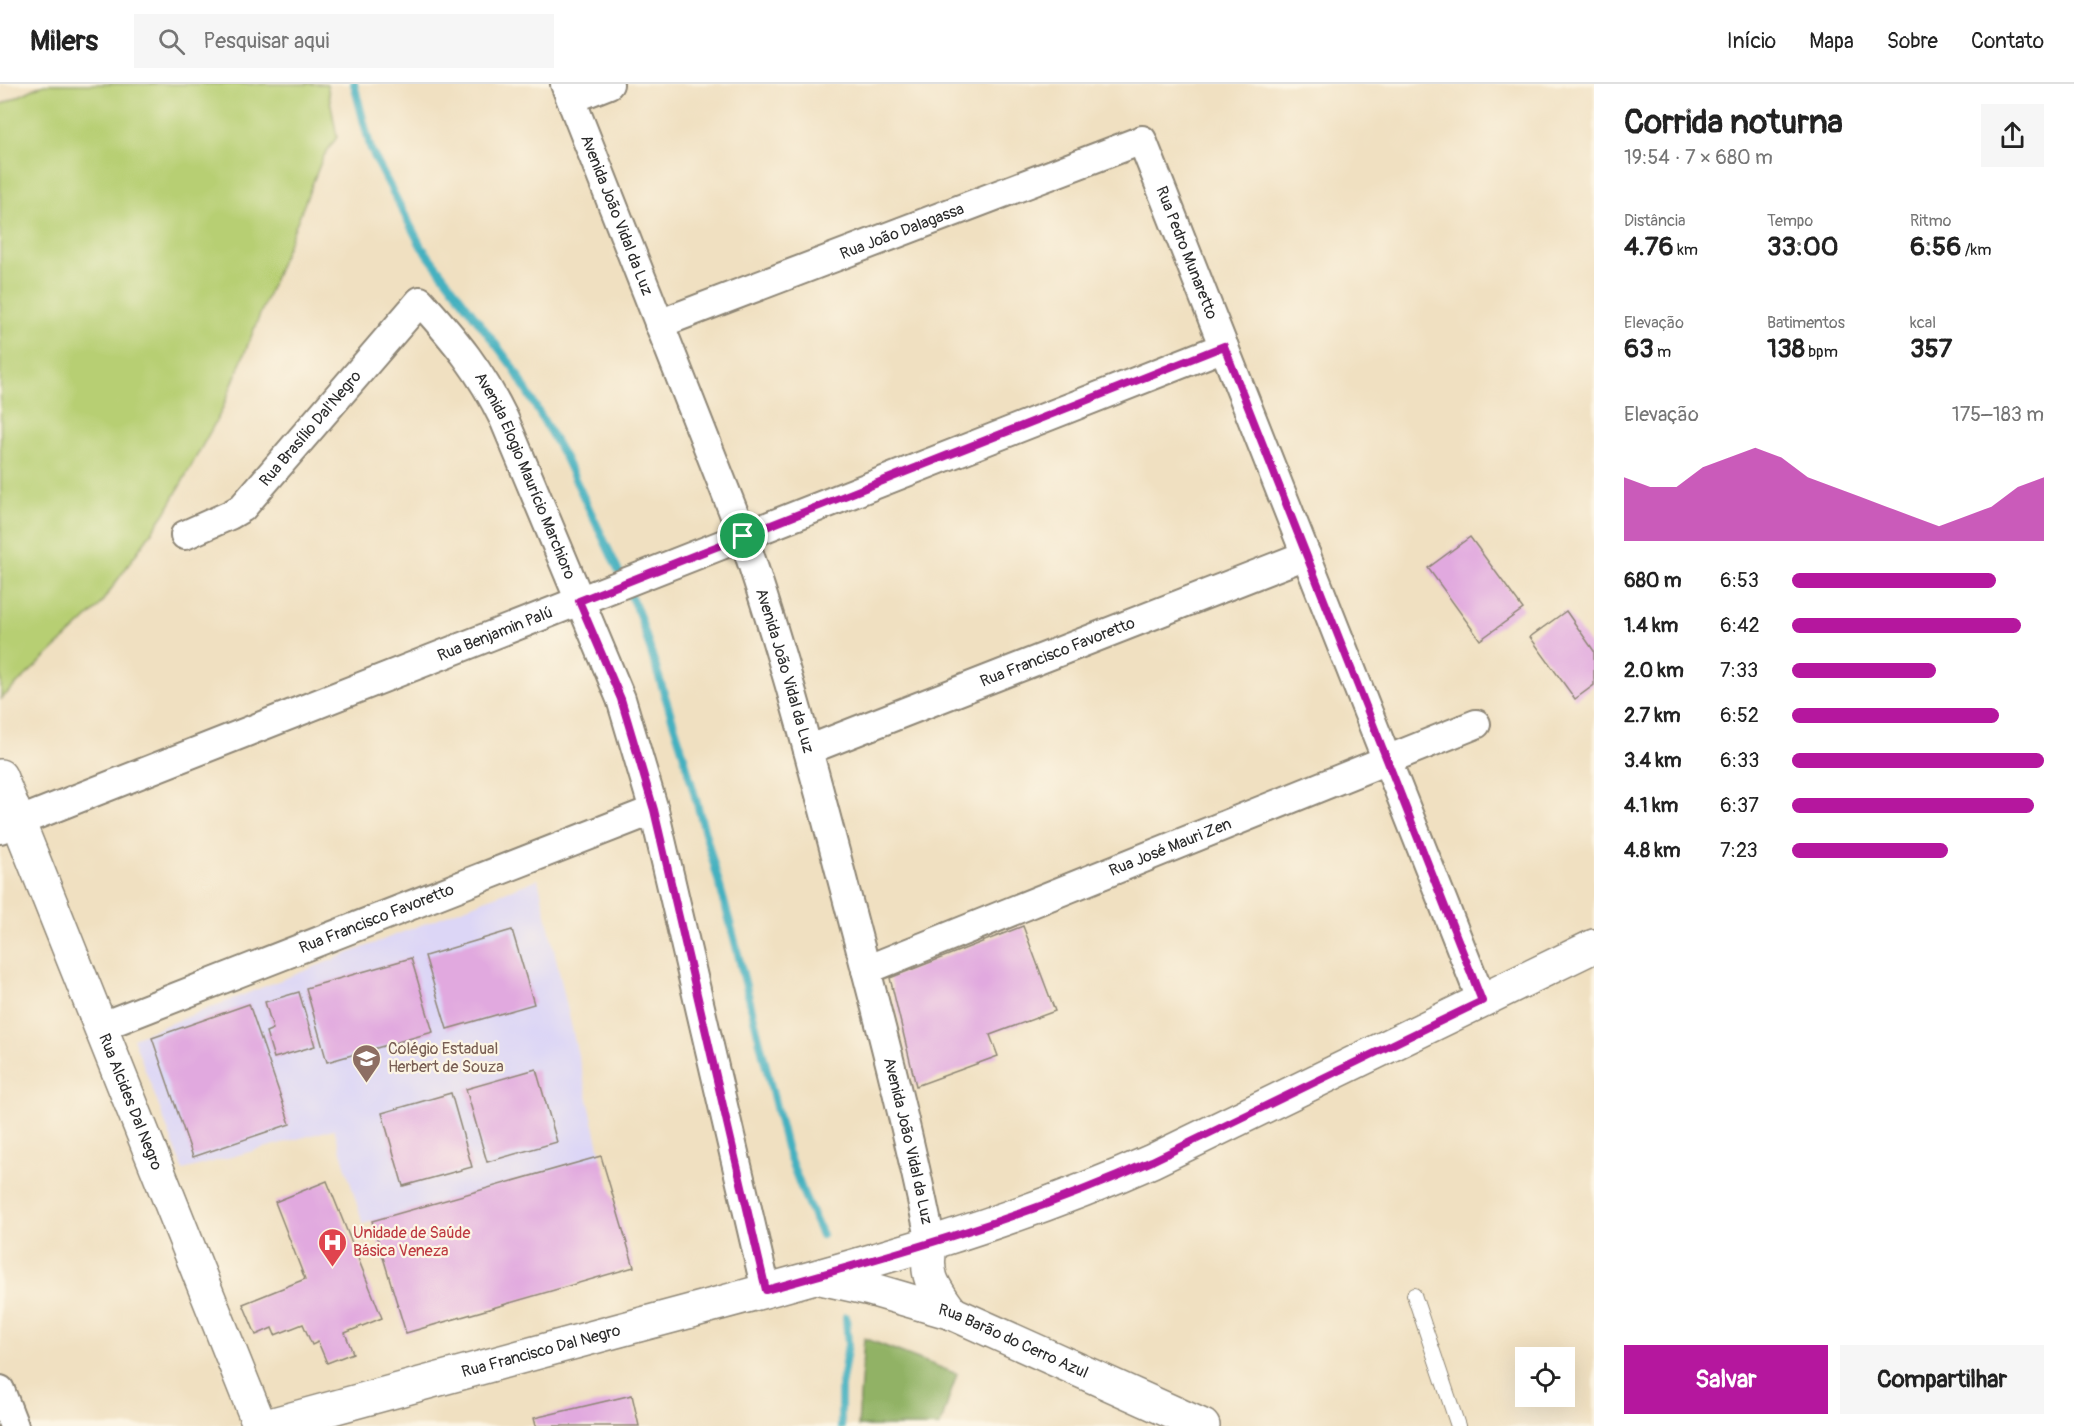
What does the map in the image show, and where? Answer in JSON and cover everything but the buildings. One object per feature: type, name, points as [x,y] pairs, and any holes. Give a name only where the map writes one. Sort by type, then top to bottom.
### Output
[{"type":"main road","name":"Rua Alcides Dal Negro","points":[[0,777],[9,825],[100,1027],[260,1426]]},
{"type":"main road","name":"Rua Francisco Dal Negro","points":[[266,1426],[815,1277],[931,1243],[1038,1208],[1097,1186],[1152,1161],[1594,946]]},
{"type":"main road","points":[[931,1243],[927,1257],[928,1273],[935,1288],[952,1312]]},
{"type":"main road","name":"Rua Barão do Cerro Azul","points":[[815,1277],[870,1289],[952,1312],[1203,1426]]},
{"type":"street","points":[[568,92],[609,84]]},
{"type":"street","name":"Avenida João Vidal da Luz","points":[[568,92],[743,536],[778,644],[866,970],[931,1243]]},
{"type":"street","name":"Rua João Dalagassa","points":[[659,324],[1143,140]]},
{"type":"street","name":"Rua Pedro Munaretto","points":[[1143,140],[1482,1001]]},
{"type":"street","name":"Rua Brasílio Dal'Negro","points":[[185,535],[230,515],[251,498],[420,301]]},
{"type":"street","name":"Avenida Elogio Maurício Marchioro","points":[[420,301],[471,360],[488,386],[590,596],[654,810],[766,1290]]},
{"type":"street","name":"Rua Benjamin Palú","points":[[9,825],[1224,346]]},
{"type":"street","name":"Rua Francisco Favoretto","points":[[808,750],[1306,555]]},
{"type":"street","name":"Rua José Mauri Zen","points":[[866,970],[1476,724]]},
{"type":"street","name":"Rua Francisco Favoretto","points":[[100,1027],[654,810]]},
{"type":"street","points":[[0,1390],[14,1426]]},
{"type":"lane","points":[[1414,1295],[1458,1426]]},
{"type":"shaded area","name":"Colégio Estadual Herbert de Souza","points":[[538,879],[601,1156],[363,1224],[334,1129],[183,1170],[133,1038]]},
{"type":"green space","points":[[44,84],[327,84],[337,137],[323,157],[221,412],[165,513],[97,609],[1,699],[0,105]]},
{"type":"green space","points":[[864,1338],[957,1374],[940,1426],[858,1426]]},
{"type":"waterway","points":[[354,84],[371,150],[421,246],[513,367],[565,458],[639,614],[683,753],[732,930],[787,1151],[822,1235]]},
{"type":"waterway","points":[[841,1426],[841,1387],[848,1344],[846,1317]]},
{"type":"place","name":"Colégio Estadual Herbert de Souza","points":[[367,1084]]},
{"type":"place","name":"Unidade de Saúde Básica Veneza","points":[[332,1268]]},
{"type":"route","points":[[1224,346],[1482,1001],[1097,1186],[931,1243],[766,1290],[654,810],[621,699],[579,601],[743,536],[1224,346]]}]
